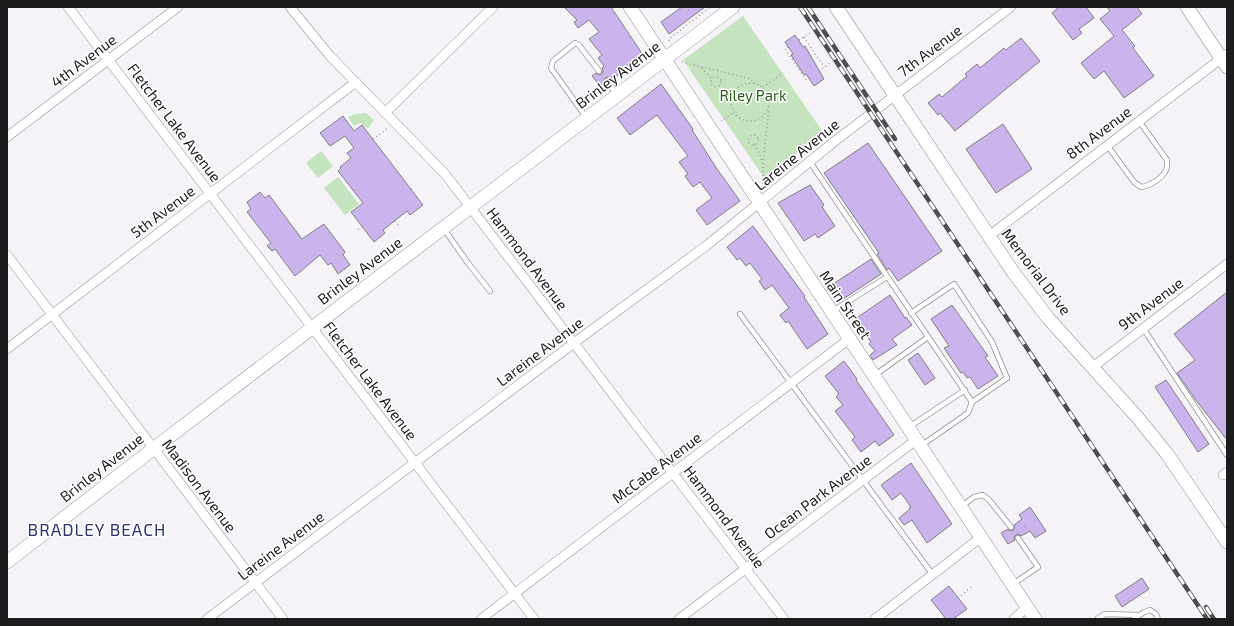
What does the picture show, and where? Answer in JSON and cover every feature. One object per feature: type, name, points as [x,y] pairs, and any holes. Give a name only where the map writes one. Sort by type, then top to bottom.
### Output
[{"type":"street","name":"Fletcher Lake Avenue","points":[[68,7],[534,619]]},
{"type":"street","name":"4th Avenue","points":[[7,137],[178,7]]},
{"type":"street","name":"Hammond Avenue","points":[[290,7],[330,56],[444,174],[784,619]]},
{"type":"street","points":[[385,113],[493,7]]},
{"type":"street","name":"Main Street","points":[[630,7],[907,428],[1035,619]]},
{"type":"street","name":"Brinley Avenue","points":[[7,562],[311,328],[733,7]]},
{"type":"street","name":"Memorial Drive","points":[[836,7],[891,99],[1013,272],[1034,300],[1167,454],[1227,542]]},
{"type":"street","name":"7th Avenue","points":[[891,99],[1011,7]]},
{"type":"street","points":[[1187,7],[1225,60]]},
{"type":"street","name":"8th Avenue","points":[[989,236],[1138,121],[1225,60]]},
{"type":"street","name":"5th Avenue","points":[[7,349],[356,82]]},
{"type":"street","name":"Lareine Avenue","points":[[207,619],[706,246],[773,190],[891,99]]},
{"type":"street","name":"Madison Avenue","points":[[7,255],[283,619]]},
{"type":"street","name":"9th Avenue","points":[[1093,367],[1227,264]]},
{"type":"street","name":"McCabe Avenue","points":[[481,619],[849,339]]},
{"type":"street","name":"Ocean Park Avenue","points":[[679,619],[863,480],[918,444]]},
{"type":"street","points":[[875,619],[980,538]]},
{"type":"street","points":[[1014,619],[1027,607]]},
{"type":"lane","points":[[587,118],[551,68],[551,64],[575,43],[578,44],[599,71]]},
{"type":"lane","points":[[606,81],[617,95]]},
{"type":"lane","points":[[1107,145],[1134,182],[1141,187],[1147,186],[1162,175],[1167,168],[1167,160],[1138,121]]},
{"type":"lane","points":[[810,162],[972,402]]},
{"type":"lane","points":[[443,228],[490,291]]},
{"type":"lane","points":[[831,312],[887,277]]},
{"type":"lane","points":[[911,313],[954,284],[992,342],[1007,378],[972,402],[968,413],[918,444]]},
{"type":"lane","points":[[740,314],[933,575]]},
{"type":"lane","points":[[1143,328],[1227,455]]},
{"type":"lane","points":[[873,376],[928,338]]},
{"type":"lane","points":[[907,428],[965,390]]},
{"type":"lane","points":[[960,508],[974,498],[983,495],[989,500],[1011,527]]},
{"type":"lane","points":[[1012,585],[1038,567],[1018,538]]},
{"type":"lane","points":[[1134,619],[1150,610],[1156,614],[1158,619]]},
{"type":"lane","points":[[1097,619],[1105,614],[1139,615]]},
{"type":"path","points":[[670,44],[668,39],[710,7]]},
{"type":"path","points":[[799,40],[810,33]]},
{"type":"path","points":[[804,37],[824,67]]},
{"type":"path","points":[[788,47],[785,49],[795,65],[806,80],[809,78]]},
{"type":"path","points":[[810,55],[814,52]]},
{"type":"path","points":[[682,62],[748,78],[763,88],[769,97],[763,162],[763,184]]},
{"type":"path","points":[[819,71],[830,63]]},
{"type":"path","points":[[701,67],[712,79],[712,86],[720,85],[718,77],[714,77],[712,79]]},
{"type":"path","points":[[763,88],[783,73]]},
{"type":"path","points":[[755,83],[742,84],[732,93],[730,100],[733,113],[737,118],[743,121],[756,121],[762,118],[769,107]]},
{"type":"path","points":[[721,121],[733,113]]},
{"type":"path","points":[[373,139],[387,128],[391,128]]},
{"type":"path","points":[[754,145],[758,140],[757,137],[752,135],[748,140],[758,150],[763,162]]},
{"type":"path","points":[[395,221],[398,225]]},
{"type":"path","points":[[358,229],[362,227]]},
{"type":"path","points":[[958,598],[971,588]]},
{"type":"green space","name":"Riley Park","points":[[743,16],[823,132],[765,179],[683,60]]},
{"type":"green space","points":[[366,113],[374,120],[368,129],[360,123],[354,126],[348,117],[356,114]]},
{"type":"green space","points":[[321,151],[333,166],[318,178],[306,163]]},
{"type":"green space","points":[[338,177],[359,204],[345,215],[324,188]]},
{"type":"building","points":[[564,7],[611,7],[643,55],[614,78],[613,76],[610,78],[605,78],[604,83],[600,86],[592,76],[596,73],[599,75],[602,74],[602,68],[604,66],[598,58],[602,55],[589,39],[599,32],[589,20],[578,28],[574,22],[577,20]]},
{"type":"building","points":[[682,7],[705,7],[669,34],[661,22]]},
{"type":"building","points":[[1059,7],[1086,7],[1094,18],[1079,29],[1082,33],[1073,40],[1052,13]]},
{"type":"building","points":[[1107,7],[1137,7],[1142,14],[1122,30],[1135,46],[1133,48],[1154,76],[1124,98],[1104,71],[1094,79],[1081,63],[1114,36],[1100,19],[1110,11]]},
{"type":"building","points":[[795,35],[803,47],[805,46],[824,79],[814,86],[806,74],[804,75],[791,55],[793,54],[785,42]]},
{"type":"building","points":[[1021,38],[1040,61],[955,131],[940,113],[938,115],[928,103],[939,94],[942,97],[967,76],[965,74],[977,64],[980,68],[1004,48],[1006,50]]},
{"type":"building","points":[[661,84],[693,129],[692,130],[717,169],[740,201],[707,225],[696,210],[712,198],[700,182],[693,187],[685,176],[688,174],[679,162],[688,156],[657,115],[630,135],[617,118]]},
{"type":"building","points":[[343,116],[354,131],[362,125],[423,205],[410,215],[407,211],[383,230],[385,233],[374,242],[351,212],[363,203],[338,171],[341,168],[340,167],[351,158],[347,153],[354,148],[345,136],[330,146],[320,133]]},
{"type":"building","points":[[1003,124],[1032,169],[996,193],[966,149]]},
{"type":"building","points":[[868,143],[942,251],[898,281],[889,268],[887,270],[877,254],[879,253],[824,173]]},
{"type":"building","points":[[810,185],[824,205],[822,207],[835,226],[818,238],[815,234],[804,241],[778,203]]},
{"type":"building","points":[[260,192],[265,198],[269,195],[302,239],[324,224],[345,252],[343,255],[350,265],[338,274],[331,263],[328,265],[320,255],[295,276],[275,249],[272,251],[267,246],[271,243],[247,212],[251,209],[247,202]]},
{"type":"building","points":[[753,226],[805,296],[804,297],[828,334],[807,349],[788,321],[786,323],[780,315],[789,308],[772,285],[765,290],[759,281],[762,279],[750,263],[746,266],[740,258],[737,260],[727,247]]},
{"type":"building","points":[[871,259],[881,274],[843,299],[833,284]]},
{"type":"building","points":[[1227,292],[1227,440],[1177,373],[1195,360],[1174,334]]},
{"type":"building","points":[[890,295],[905,318],[906,317],[912,325],[892,339],[897,345],[873,360],[870,355],[875,351],[869,344],[871,342],[855,319]]},
{"type":"building","points":[[952,305],[988,356],[985,357],[998,376],[978,389],[970,377],[967,378],[963,372],[961,373],[944,348],[949,346],[931,319]]},
{"type":"building","points":[[918,353],[935,378],[925,385],[908,360]]},
{"type":"building","points":[[844,361],[894,435],[879,446],[875,441],[861,452],[852,440],[855,437],[835,411],[843,405],[836,397],[839,394],[825,376]]},
{"type":"building","points":[[1166,380],[1209,444],[1198,452],[1155,387]]},
{"type":"building","points":[[911,463],[952,524],[927,543],[912,520],[904,525],[899,518],[911,507],[901,493],[892,500],[881,485]]},
{"type":"building","points":[[1030,507],[1046,531],[1035,538],[1030,531],[1021,536],[1019,534],[1016,535],[1014,537],[1015,540],[1008,544],[1001,533],[1008,529],[1010,531],[1014,530],[1014,525],[1022,519],[1019,515]]},
{"type":"building","points":[[1142,578],[1149,589],[1122,607],[1115,596]]},
{"type":"building","points":[[949,586],[967,609],[953,619],[946,619],[931,600]]},
{"type":"railway","points":[[800,7],[1207,619]]},
{"type":"railway","points":[[808,7],[895,139]]},
{"type":"railway","points":[[1206,607],[1214,619]]},
{"type":"district","name":"BRADLEY BEACH","points":[[97,530]]}]
